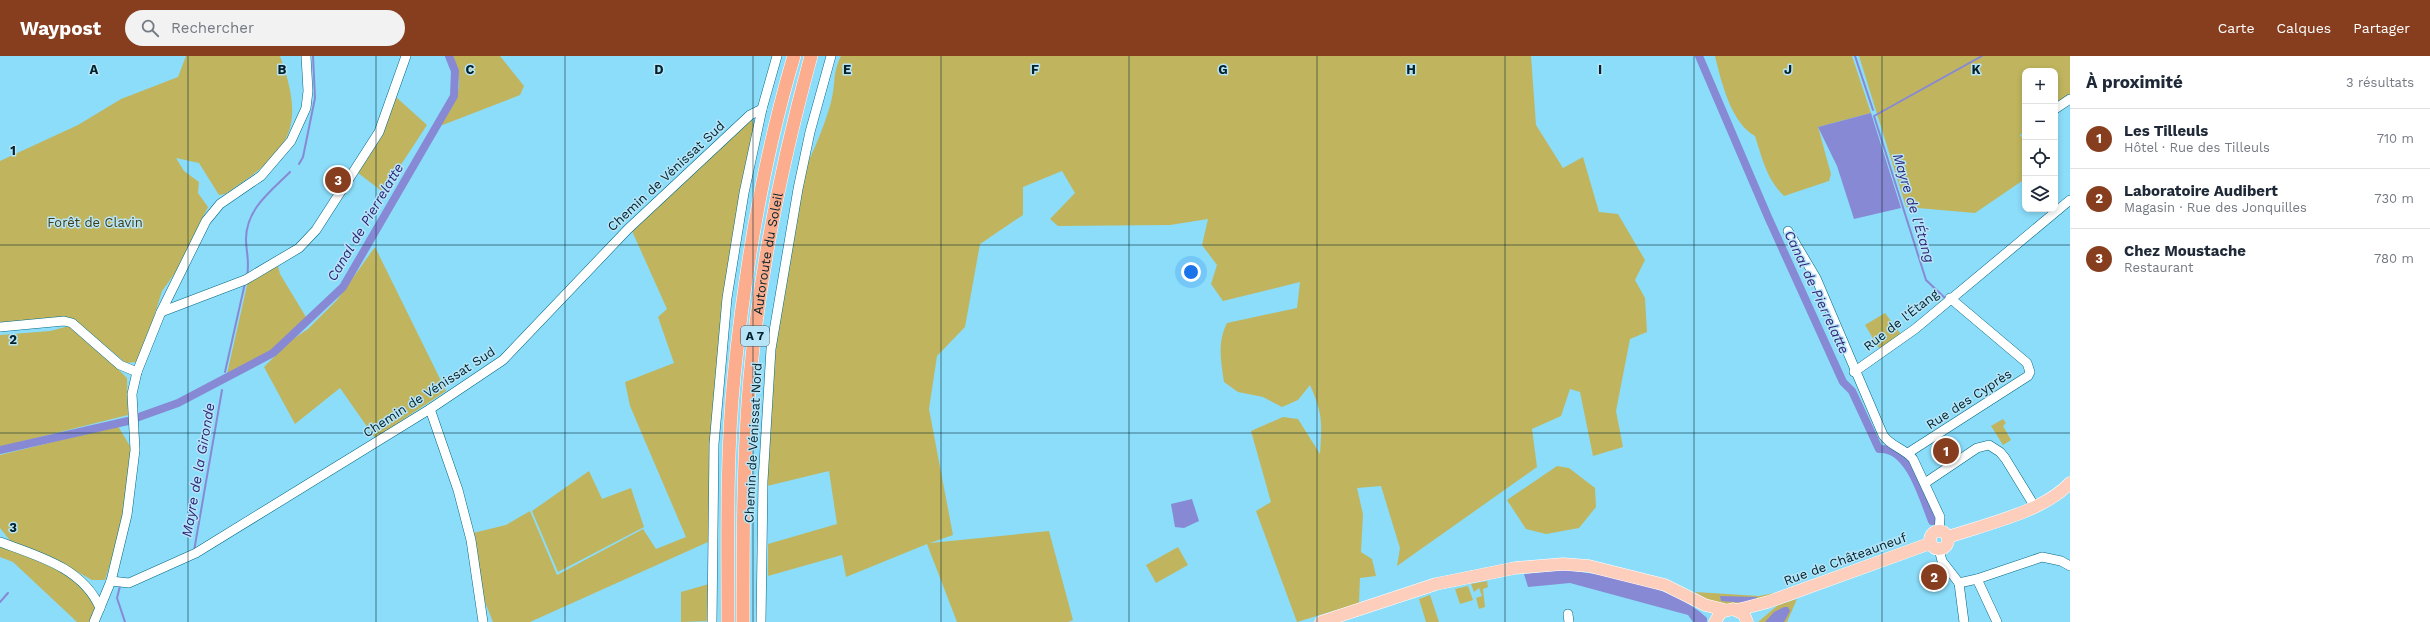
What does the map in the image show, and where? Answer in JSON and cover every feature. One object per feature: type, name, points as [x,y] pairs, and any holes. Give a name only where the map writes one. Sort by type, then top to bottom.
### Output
[{"type":"highway","name":"Autoroute du Soleil","points":[[728,622],[729,476],[735,370],[745,284],[759,196],[782,94],[794,56]]},
{"type":"highway","name":"Autoroute du Soleil","points":[[743,622],[745,477],[750,377],[758,308],[772,214],[790,134],[811,56]]},
{"type":"main road","points":[[1935,546],[1932,535],[1944,534],[2035,507],[2051,499],[2070,483]]},
{"type":"main road","name":"Rue de Châteauneuf","points":[[1731,610],[1768,602],[1935,546]]},
{"type":"main road","points":[[1321,622],[1436,584],[1515,568],[1563,564],[1589,566],[1665,585],[1705,604],[1744,614],[1749,622]]},
{"type":"main road","name":"Rue de Châteauneuf","points":[[1749,622],[1768,602]]},
{"type":"main road","points":[[1705,604],[1715,621],[1731,610]]},
{"type":"street","points":[[94,622],[100,608],[117,582],[120,549],[133,482],[135,450],[134,426],[131,413],[132,394],[137,372],[161,312],[206,221],[213,210],[261,176],[291,141],[306,108],[308,91],[306,56]]},
{"type":"street","points":[[161,312],[245,280],[299,248],[316,230],[379,132],[406,56]]},
{"type":"street","points":[[712,622],[714,444],[728,298],[744,193],[762,109],[777,56]]},
{"type":"street","name":"Chemin de Vénissat Nord","points":[[761,622],[763,480],[771,349],[799,182],[810,132],[831,56]]},
{"type":"street","points":[[2058,107],[2070,99]]},
{"type":"street","name":"Chemin de Vénissat Sud","points":[[117,582],[196,553],[430,409],[503,360],[628,229],[750,116],[762,109]]},
{"type":"street","name":"Rue de l'Étang","points":[[1854,372],[1915,329],[1950,298],[2070,200]]},
{"type":"street","points":[[1788,231],[1816,278],[1854,372],[1883,436],[1892,446],[1908,453],[1925,483],[1940,517],[1944,534]]},
{"type":"street","name":"Rue des Cyprès","points":[[1908,453],[2024,379],[2030,372],[2027,363],[1950,298]]},
{"type":"street","points":[[0,327],[64,321],[72,323],[120,364],[137,372]]},
{"type":"street","points":[[430,409],[458,490],[471,540],[484,622]]},
{"type":"street","points":[[1925,483],[1977,448],[1992,446],[2005,458],[2035,507]]},
{"type":"street","points":[[0,542],[55,564],[75,575],[90,588],[100,608]]},
{"type":"street","points":[[1935,546],[1942,561],[1959,583],[1964,622]]},
{"type":"street","points":[[1959,583],[1977,579],[2042,557],[2061,561],[2070,566]]},
{"type":"street","points":[[1977,579],[1997,622]]},
{"type":"green space","name":"Forêt de Clavin","points":[[186,56],[280,56],[288,82],[292,104],[291,122],[286,138],[277,152],[264,166],[225,194],[219,195],[199,163],[176,158],[184,171],[199,182],[198,193],[208,207],[175,273],[162,291],[149,333],[136,362],[126,363],[71,318],[0,324],[0,161],[78,125],[121,99],[178,77]]},
{"type":"green space","points":[[453,56],[500,56],[524,86],[520,95],[440,126],[458,93],[459,77]]},
{"type":"green space","points":[[841,56],[1531,56],[1536,125],[1563,168],[1583,157],[1599,212],[1618,214],[1645,260],[1635,280],[1645,298],[1647,332],[1630,339],[1616,411],[1623,447],[1593,456],[1580,392],[1570,389],[1561,416],[1532,429],[1537,467],[1397,566],[1400,548],[1381,486],[1357,488],[1363,514],[1361,552],[1372,559],[1376,576],[1360,578],[1359,603],[1297,622],[1256,511],[1271,502],[1251,431],[1283,417],[1298,419],[1320,454],[1321,419],[1319,411],[1310,385],[1298,400],[1282,407],[1263,397],[1238,392],[1224,382],[1221,345],[1227,323],[1297,308],[1300,282],[1223,301],[1211,284],[1217,265],[1202,245],[1208,219],[1170,225],[1058,226],[1050,219],[1075,193],[1062,171],[1023,187],[1023,215],[980,244],[965,327],[937,356],[929,409],[953,535],[930,543],[1049,531],[1073,620],[1068,622],[957,622],[927,544],[846,577],[842,555],[768,576],[768,544],[837,524],[829,471],[767,486],[774,348],[806,166],[829,110],[836,68]]},
{"type":"green space","points":[[1715,56],[1852,56],[1871,113],[1818,127],[1831,174],[1829,181],[1784,196],[1778,190],[1769,176],[1755,136],[1739,122],[1733,112],[1720,77]]},
{"type":"green space","points":[[1859,56],[2070,56],[2070,99],[2058,108],[2058,68],[2022,68],[2022,133],[2020,135],[2022,138],[2022,181],[1975,213],[1906,207]]},
{"type":"green space","points":[[396,97],[427,125],[383,192],[358,173],[381,135]]},
{"type":"green space","points":[[751,117],[756,131],[740,202],[710,491],[708,542],[530,622],[493,622],[481,592],[473,533],[506,525],[530,511],[557,575],[643,529],[656,549],[686,537],[630,406],[625,382],[674,363],[658,317],[667,309],[632,231]]},
{"type":"green space","points":[[375,247],[446,391],[375,438],[340,388],[295,424],[264,367],[290,341],[308,329],[337,300]]},
{"type":"green space","points":[[278,266],[280,274],[306,317],[272,352],[227,374],[248,281]]},
{"type":"green space","points":[[1885,313],[1900,333],[1900,336],[1880,350],[1865,325]]},
{"type":"green space","points":[[69,326],[84,336],[127,378],[128,415],[0,447],[0,335],[50,331]]},
{"type":"green space","points":[[2003,419],[2006,423],[2003,426],[2011,440],[2003,445],[1991,426]]},
{"type":"green space","points":[[118,426],[131,448],[121,528],[105,580],[92,580],[47,555],[12,543],[0,528],[0,455]]},
{"type":"green space","points":[[1557,466],[1569,468],[1595,488],[1596,507],[1579,528],[1546,534],[1526,529],[1507,500]]},
{"type":"green space","points":[[589,471],[602,499],[631,488],[644,527],[558,572],[532,511]]},
{"type":"green space","points":[[0,544],[56,568],[80,585],[90,596],[97,609],[90,622],[77,622],[13,562],[0,557]]},
{"type":"green space","points":[[1178,547],[1188,565],[1156,583],[1146,565]]},
{"type":"green space","points":[[1487,581],[1488,587],[1483,589],[1485,607],[1479,609],[1476,598],[1482,596],[1479,588],[1474,592],[1471,584]]},
{"type":"green space","points":[[709,584],[709,621],[681,622],[681,592]]},
{"type":"green space","points":[[1468,586],[1473,600],[1460,604],[1455,589]]},
{"type":"green space","points":[[1695,592],[1759,596],[1774,593],[1775,596],[1747,606],[1716,605]]},
{"type":"green space","points":[[1430,595],[1439,622],[1426,622],[1419,599]]},
{"type":"green space","points":[[1797,599],[1787,622],[1758,622],[1778,605]]},
{"type":"water","points":[[1871,113],[1901,208],[1854,219],[1837,166],[1818,127]]},
{"type":"water","points":[[1192,499],[1199,521],[1184,528],[1175,527],[1171,504]]},
{"type":"water","points":[[1565,570],[1621,579],[1659,590],[1693,607],[1707,618],[1707,622],[1693,622],[1688,615],[1570,583],[1528,587],[1524,574]]},
{"type":"water","points":[[1720,596],[1757,597],[1757,599],[1745,603],[1721,601]]},
{"type":"water","points":[[1784,607],[1788,607],[1790,611],[1784,622],[1765,622],[1774,612]]},
{"type":"waterway","name":"Mayre de la Gironde","points":[[299,164],[303,157],[315,98],[313,56]]},
{"type":"waterway","name":"Canal de Pierrelatte","points":[[136,418],[178,403],[273,353],[343,287],[454,96],[455,71],[449,56]]},
{"type":"waterway","name":"Canal de Pierrelatte","points":[[1699,56],[1768,217],[1843,382],[1852,391],[1879,449],[1890,450],[1899,456],[1907,465],[1919,488],[1932,521]]},
{"type":"waterway","name":"Mayre de l'Étang","points":[[1855,56],[1873,110]]},
{"type":"waterway","name":"Mayre de l'Étang","points":[[1946,299],[1926,280],[1874,116],[1982,56]]},
{"type":"waterway","name":"Mayre de la Gironde","points":[[247,276],[248,262],[246,239],[250,219],[261,201],[290,172]]},
{"type":"waterway","name":"Mayre de la Gironde","points":[[225,372],[245,283]]},
{"type":"waterway","name":"Mayre de la Gironde","points":[[194,551],[222,390]]},
{"type":"waterway","name":"Canal de Pierrelatte","points":[[0,450],[128,421]]},
{"type":"waterway","name":"Mayre de la Gironde","points":[[120,586],[117,598],[125,622]]},
{"type":"waterway","points":[[0,602],[8,593]]},
{"type":"place","name":"Chez Moustache","points":[[338,180]]},
{"type":"place","name":"Les Tilleuls","points":[[1946,451]]},
{"type":"place","name":"Laboratoire Audibert","points":[[1934,577]]}]
